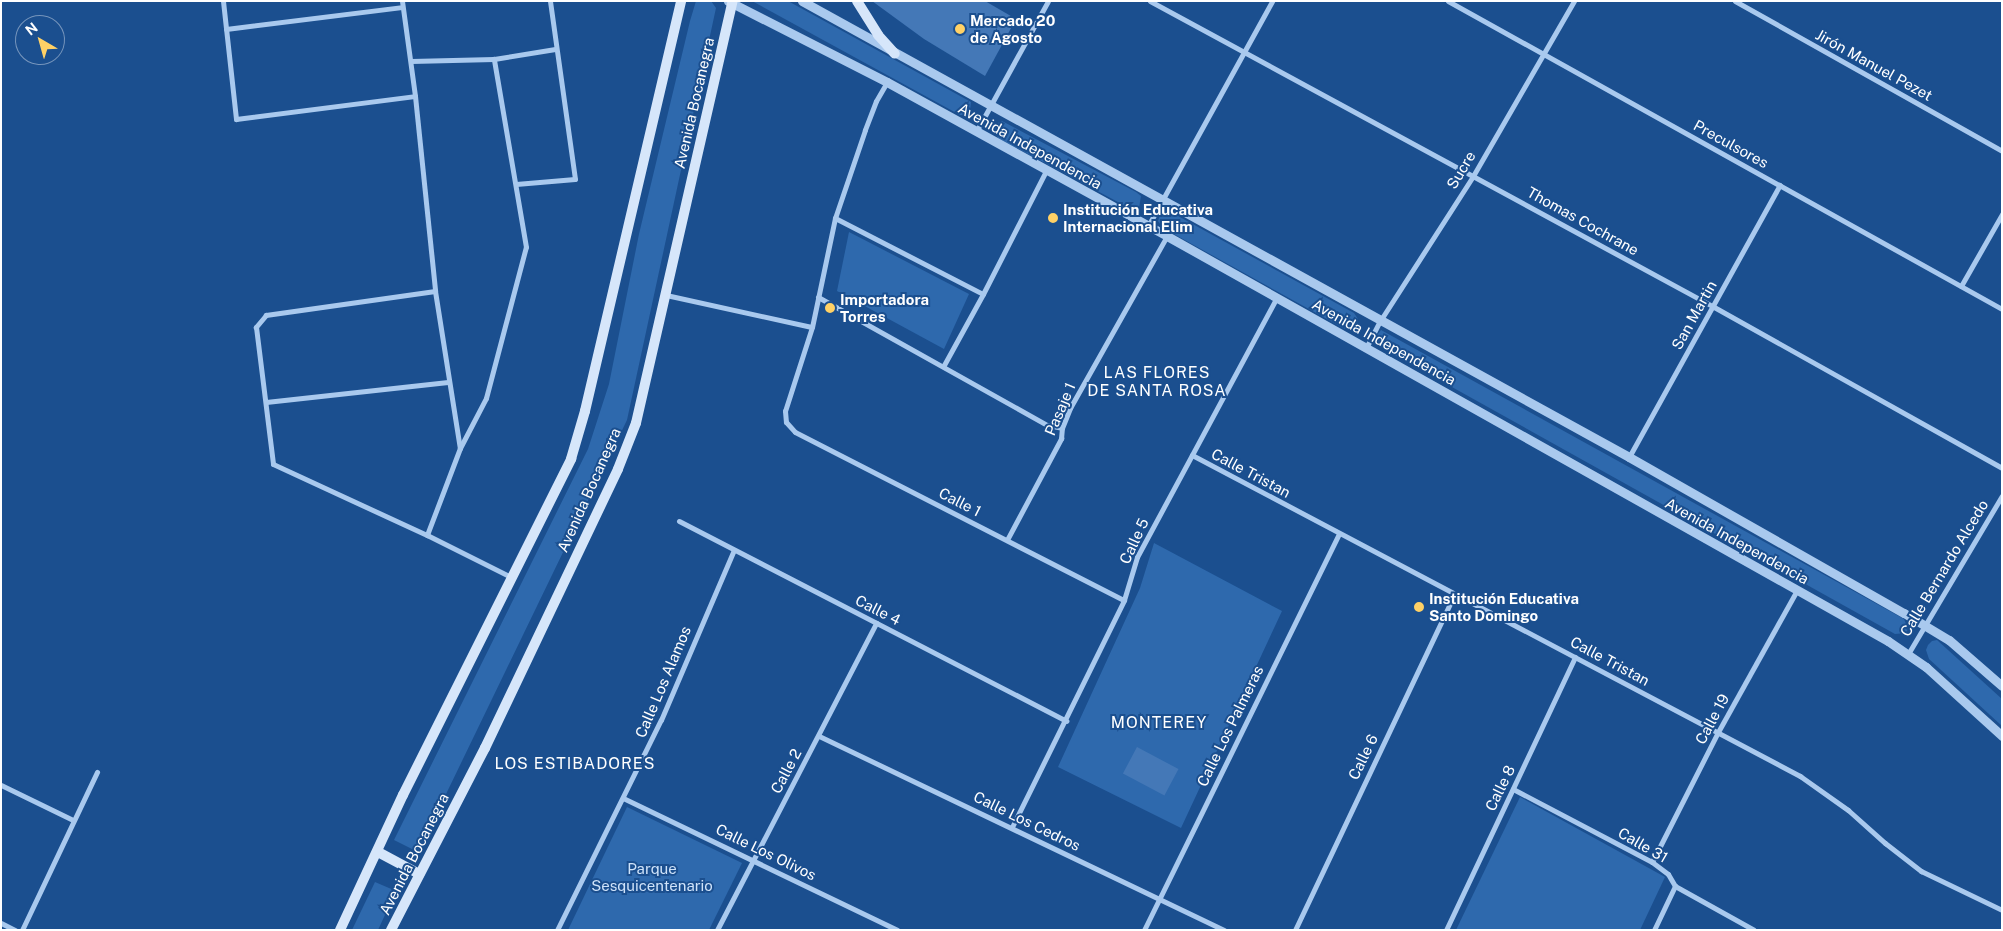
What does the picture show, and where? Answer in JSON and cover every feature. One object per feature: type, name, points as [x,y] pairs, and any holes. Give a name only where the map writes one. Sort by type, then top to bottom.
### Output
[{"type":"main road","name":"Avenida Bocanegra","points":[[340,930],[403,795],[571,459],[585,411],[681,1]]},
{"type":"main road","points":[[857,1],[878,35],[895,54]]},
{"type":"main road","name":"Avenida Bocanegra","points":[[391,930],[418,874],[486,748],[618,469],[636,423],[731,2]]},
{"type":"main road","points":[[378,852],[418,874]]},
{"type":"street","points":[[223,1],[236,119],[415,96]]},
{"type":"street","points":[[516,184],[575,179],[555,49],[550,1]]},
{"type":"street","name":"Avenida Independencia","points":[[802,1],[989,106],[1629,457],[1925,624],[1949,640],[2002,686]]},
{"type":"street","points":[[976,132],[1048,1]]},
{"type":"street","name":"Thomas Cochrane","points":[[1150,1],[1243,54],[1714,307],[2002,468]]},
{"type":"street","points":[[1148,226],[1272,1]]},
{"type":"street","name":"Preculsores","points":[[1448,1],[2002,309]]},
{"type":"street","name":"Sucre","points":[[1366,348],[1380,321],[1473,176],[1574,1]]},
{"type":"street","name":"Jirón Manuel Pezet","points":[[1735,1],[2002,151]]},
{"type":"street","name":"Avenida Independencia","points":[[731,2],[887,82],[1167,236],[1908,654],[1941,680],[2002,736]]},
{"type":"street","points":[[226,29],[402,4],[415,96],[434,290],[460,448]]},
{"type":"street","points":[[411,61],[494,59],[555,49]]},
{"type":"street","points":[[426,535],[460,448],[486,398],[526,247],[494,59]]},
{"type":"street","points":[[665,295],[812,327],[835,218],[876,101],[887,82]]},
{"type":"street","points":[[944,365],[984,294],[1046,171]]},
{"type":"street","name":"San Martin","points":[[1629,457],[1714,307],[1780,185]]},
{"type":"street","points":[[1961,286],[2002,214]]},
{"type":"street","points":[[835,218],[984,294]]},
{"type":"street","name":"Pasaje 1","points":[[1007,540],[1061,439],[1062,428],[1070,408],[1167,236]]},
{"type":"street","points":[[434,290],[266,315],[256,327],[273,464],[426,535],[513,578]]},
{"type":"street","points":[[818,297],[944,365],[1047,425],[1062,428]]},
{"type":"street","name":"Calle 5","points":[[1012,827],[1066,721],[1124,600],[1137,558],[1277,297]]},
{"type":"street","name":"Calle 1","points":[[812,327],[785,410],[786,422],[795,432],[1124,600]]},
{"type":"street","points":[[266,402],[448,382]]},
{"type":"street","name":"Calle Tristan","points":[[1192,456],[1800,776],[1848,810],[1921,871],[2002,910]]},
{"type":"street","name":"Calle Bernardo Alcedo","points":[[1908,654],[2002,496]]},
{"type":"street","name":"Calle 4","points":[[679,521],[1066,721]]},
{"type":"street","name":"Calle Los Palmeras","points":[[1144,930],[1339,533]]},
{"type":"street","name":"Calle Los Alamos","points":[[557,930],[661,720],[734,550]]},
{"type":"street","name":"Calle 19","points":[[1652,862],[1718,732],[1796,590]]},
{"type":"street","name":"Calle 6","points":[[1295,930],[1454,595]]},
{"type":"street","name":"Calle 2","points":[[717,930],[876,623]]},
{"type":"street","name":"Calle 8","points":[[1446,930],[1576,657]]},
{"type":"street","name":"Calle Los Cedros","points":[[819,736],[1224,930]]},
{"type":"street","points":[[22,930],[97,772]]},
{"type":"street","points":[[1,785],[73,820]]},
{"type":"street","name":"Calle 31","points":[[1513,789],[1652,862],[1668,874],[1675,886],[1754,930]]},
{"type":"street","name":"Calle Los Olivos","points":[[623,798],[897,930]]},
{"type":"street","points":[[1654,930],[1675,886]]},
{"type":"street","points":[[1,923],[15,930]]},
{"type":"green space","points":[[696,1],[711,1],[716,8],[627,420],[418,852],[394,840],[588,449],[609,384],[639,234]]},
{"type":"green space","points":[[752,1],[788,1],[971,102],[970,111],[966,115],[960,115]]},
{"type":"green space","points":[[1002,121],[1136,192],[1141,196],[1139,208],[1131,209],[998,138],[994,129]]},
{"type":"green space","points":[[1169,211],[1354,313],[1358,319],[1357,324],[1345,329],[1163,228],[1158,221],[1160,215]]},
{"type":"green space","points":[[849,232],[969,294],[944,349],[837,291]]},
{"type":"green space","points":[[1381,330],[1904,619],[1908,629],[1906,633],[1895,634],[1380,347],[1375,338]]},
{"type":"green space","points":[[1154,543],[1282,611],[1181,828],[1058,767],[1140,588]]},
{"type":"green space","points":[[1937,640],[2002,699],[2002,726],[1929,659],[1926,650],[1928,645],[1932,641]]},
{"type":"green space","points":[[1520,797],[1665,877],[1640,930],[1456,930]]},
{"type":"green space","name":"Parque Sesquicentenario","points":[[627,807],[742,863],[709,930],[568,930]]},
{"type":"green space","points":[[375,882],[396,891],[378,930],[352,930]]},
{"type":"building","name":"Mercado 20 de Agosto","points":[[872,1],[985,1],[1016,19],[985,76],[924,39]]},
{"type":"building","points":[[1137,747],[1178,769],[1164,796],[1123,773]]},
{"type":"place","name":"Mercado 20 de Agosto","points":[[960,29]]},
{"type":"place","name":"Institución Educativa Internacional Elim","points":[[1053,218]]},
{"type":"place","name":"Importadora Torres","points":[[830,308]]},
{"type":"place","name":"Institución Educativa Santo Domingo","points":[[1419,607]]},
{"type":"district","name":"LAS FLORES DE SANTA ROSA","points":[[1157,382]]},
{"type":"district","name":"MONTEREY","points":[[1159,723]]},
{"type":"district","name":"LOS ESTIBADORES","points":[[575,764]]}]
